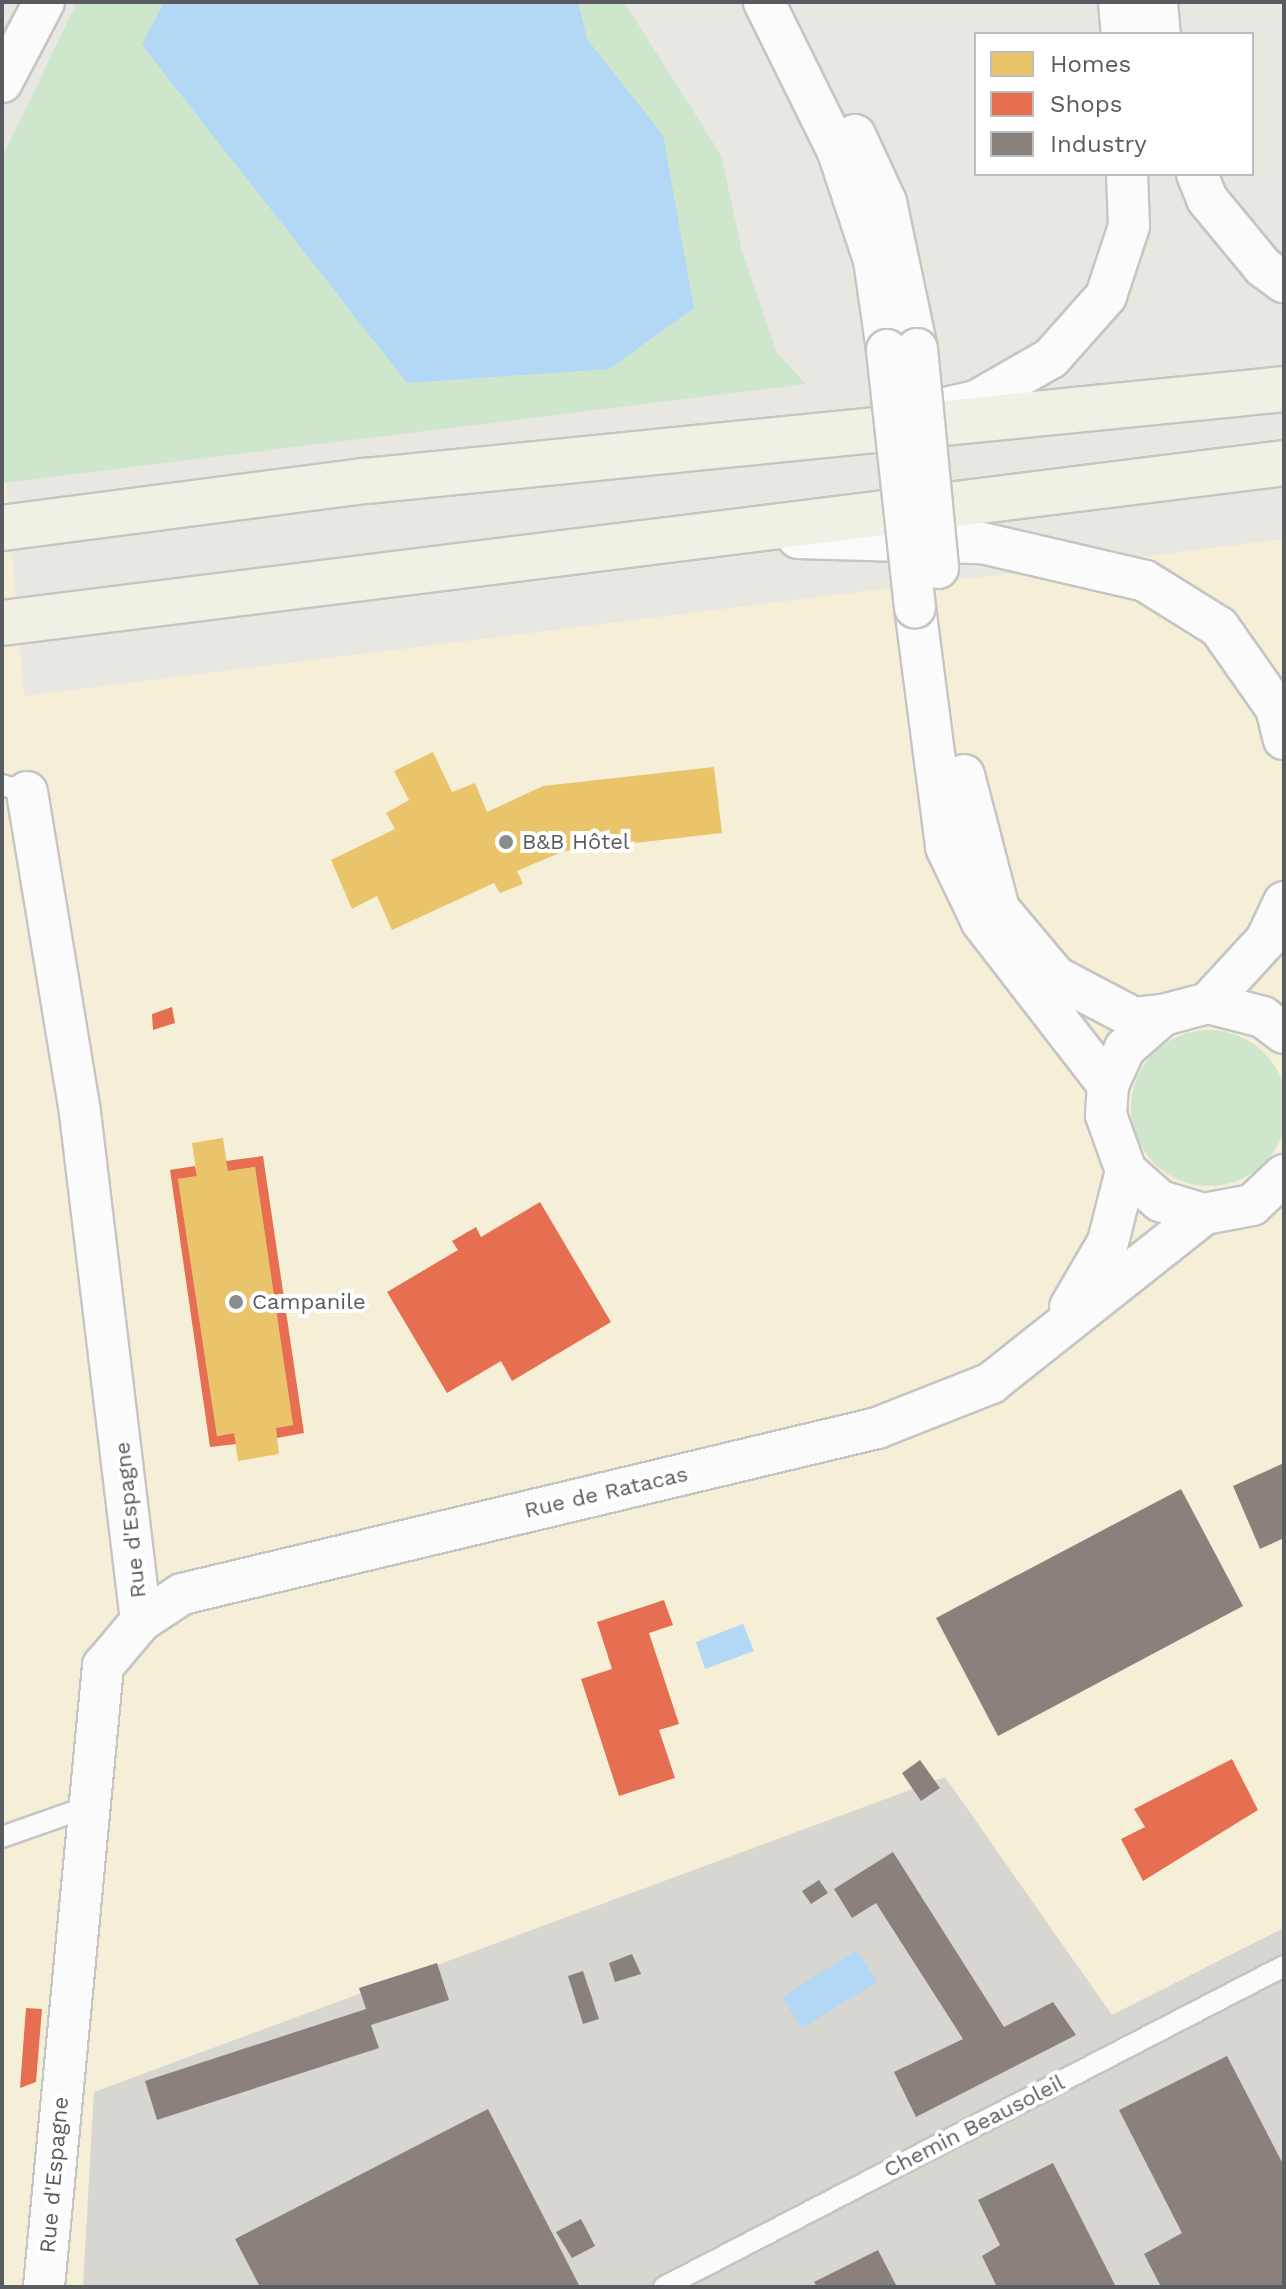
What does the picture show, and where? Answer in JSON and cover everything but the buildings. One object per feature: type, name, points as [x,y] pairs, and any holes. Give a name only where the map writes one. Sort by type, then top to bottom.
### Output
[{"type":"main road","points":[[2,528],[366,481],[1284,389]]},
{"type":"main road","points":[[2,623],[1284,463]]},
{"type":"street","points":[[2,82],[44,2]]},
{"type":"street","points":[[764,2],[838,152],[902,350]]},
{"type":"street","points":[[792,2],[886,202],[928,605],[946,847],[982,922],[1108,1085]]},
{"type":"street","points":[[1119,2],[1122,32]]},
{"type":"street","points":[[1157,2],[1160,32]]},
{"type":"street","points":[[831,435],[976,401],[1051,358],[1106,296],[1129,226],[1127,176]]},
{"type":"street","points":[[1198,176],[1207,199],[1263,267],[1284,282]]},
{"type":"street","points":[[718,535],[982,543],[1145,581],[1219,627],[1276,708],[1284,739]]},
{"type":"street","points":[[928,605],[972,830],[999,909],[1056,977],[1134,1018],[1163,1015],[1208,1003],[1263,1017],[1284,1033]]},
{"type":"street","name":"Rue d'Espagne","points":[[15,788],[80,1113],[141,1621],[103,1666],[87,1807],[44,2287]]},
{"type":"street","points":[[1208,1003],[1266,940],[1284,902]]},
{"type":"street","points":[[1163,1015],[1125,1048],[1108,1085],[1106,1115],[1126,1171],[1160,1201],[1204,1214],[1268,1206],[1284,1175]]},
{"type":"street","name":"Rue de Ratacas","points":[[1057,1331],[1108,1242],[1126,1171]]},
{"type":"street","name":"Rue de Ratacas","points":[[141,1621],[182,1594],[877,1428],[991,1383],[1204,1214]]},
{"type":"lane","points":[[2,1837],[87,1807]]},
{"type":"lane","name":"Chemin Beausoleil","points":[[664,2287],[1284,1966]]},
{"type":"shaded area","points":[[2,430],[24,696],[1284,539],[1284,1928],[1112,2015],[94,2092],[83,2287],[2,2287]]},
{"type":"shaded area","points":[[945,1777],[1112,2015],[1284,1928],[1284,2287],[83,2287],[94,2092]]},
{"type":"green space","points":[[77,2],[624,2],[721,155],[742,251],[777,353],[806,384],[2,483],[2,158]]},
{"type":"green space","points":[[1209,1030],[1239,1036],[1264,1053],[1281,1078],[1287,1108],[1281,1138],[1264,1163],[1239,1180],[1209,1186],[1179,1180],[1154,1163],[1137,1138],[1131,1108],[1137,1078],[1154,1053],[1179,1036]]},
{"type":"water","points":[[164,2],[578,2],[587,39],[663,135],[694,308],[609,369],[407,383],[142,45]]},
{"type":"water","points":[[743,1624],[754,1651],[705,1669],[696,1642]]},
{"type":"water","points":[[857,1950],[877,1982],[802,2028],[782,1997]]},
{"type":"place","name":"B&B Hôtel","points":[[506,842]]},
{"type":"place","name":"Campanile","points":[[236,1302]]}]
